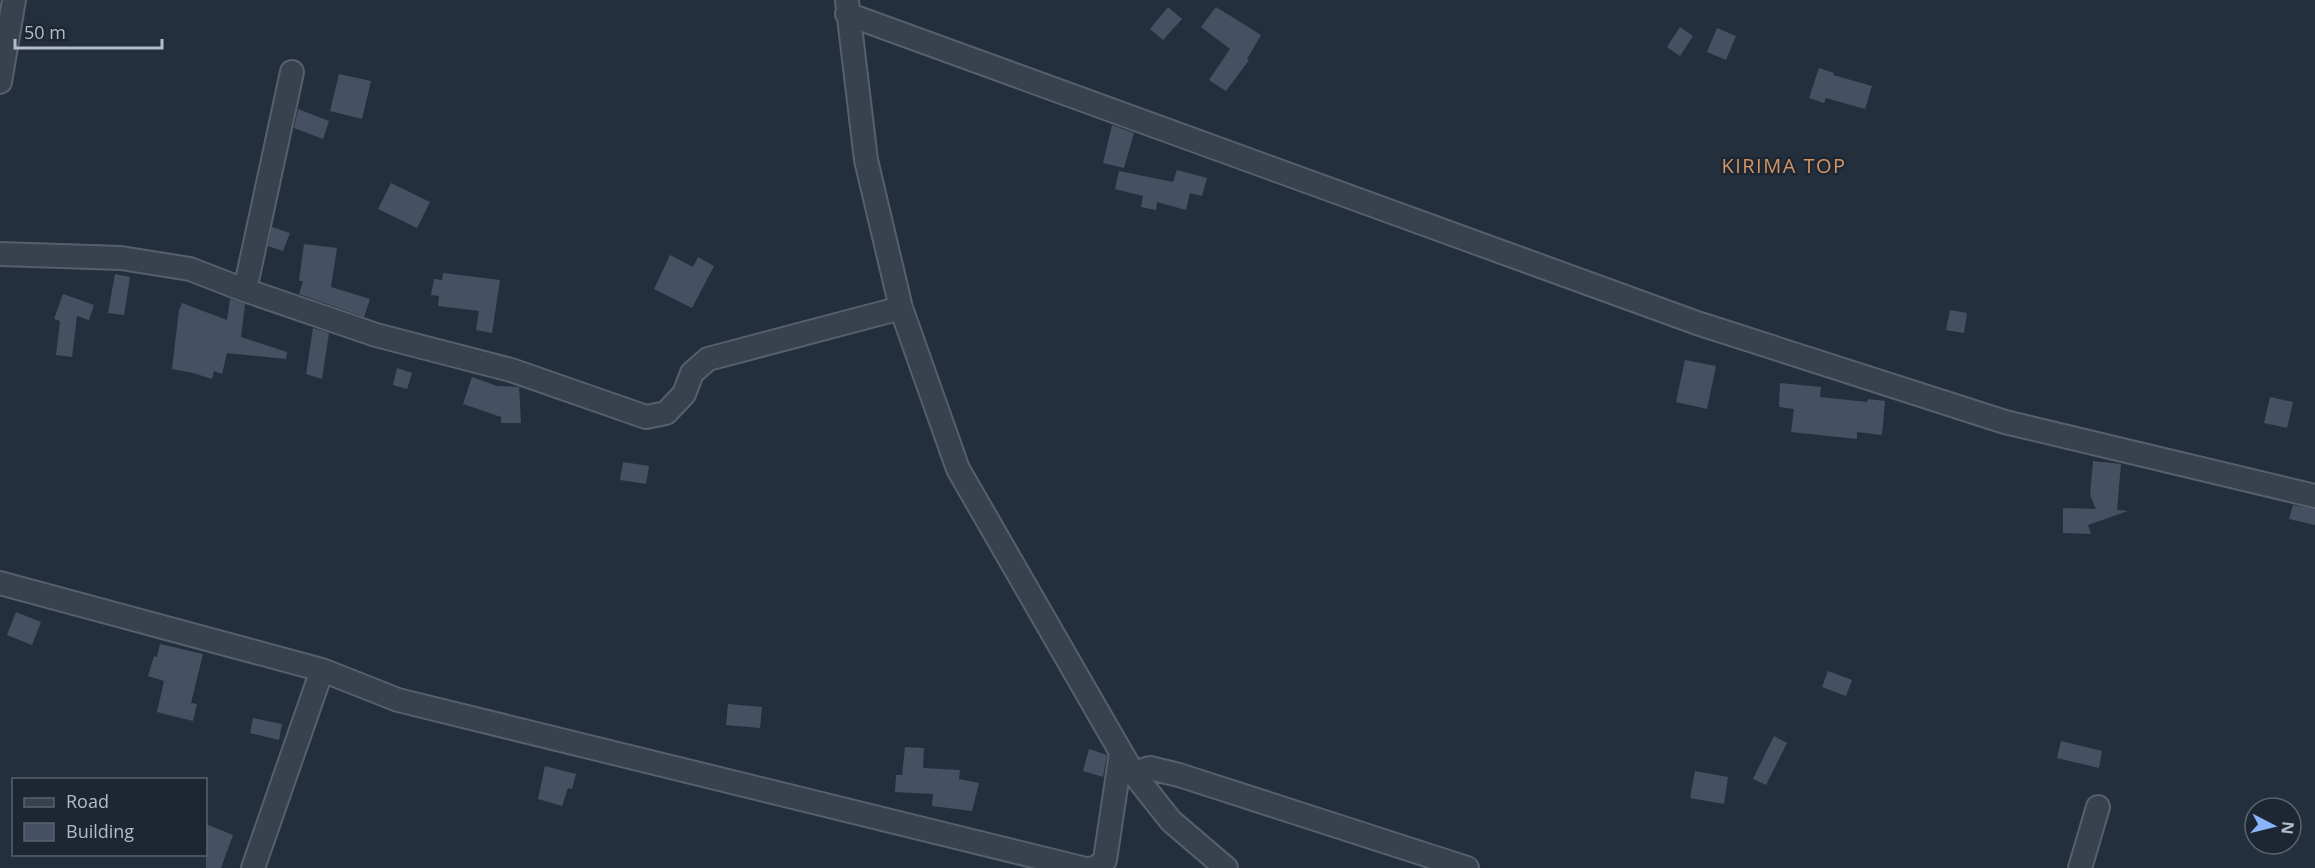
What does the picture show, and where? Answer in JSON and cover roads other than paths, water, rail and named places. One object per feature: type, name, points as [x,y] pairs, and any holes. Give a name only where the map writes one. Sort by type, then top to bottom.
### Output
[{"type":"street","points":[[0,82],[14,0]]},
{"type":"street","points":[[1226,868],[1171,821],[1133,773],[958,469],[901,308],[866,160],[847,7],[1720,330],[2005,422],[2315,496]]},
{"type":"street","points":[[245,290],[291,72]]},
{"type":"street","points":[[0,254],[121,258],[190,268],[245,290],[376,335],[511,370],[646,417],[666,413],[684,394],[692,373],[708,360],[901,308]]},
{"type":"street","points":[[0,583],[322,670],[398,700],[1082,868]]},
{"type":"street","points":[[253,868],[322,670]]},
{"type":"street","points":[[1093,868],[1098,867],[1105,860],[1121,753]]},
{"type":"street","points":[[1133,773],[1150,768],[1179,776],[1467,868]]},
{"type":"street","points":[[2080,868],[2098,807]]},
{"type":"district","name":"KIRIMA TOP","points":[[1784,166]]}]
